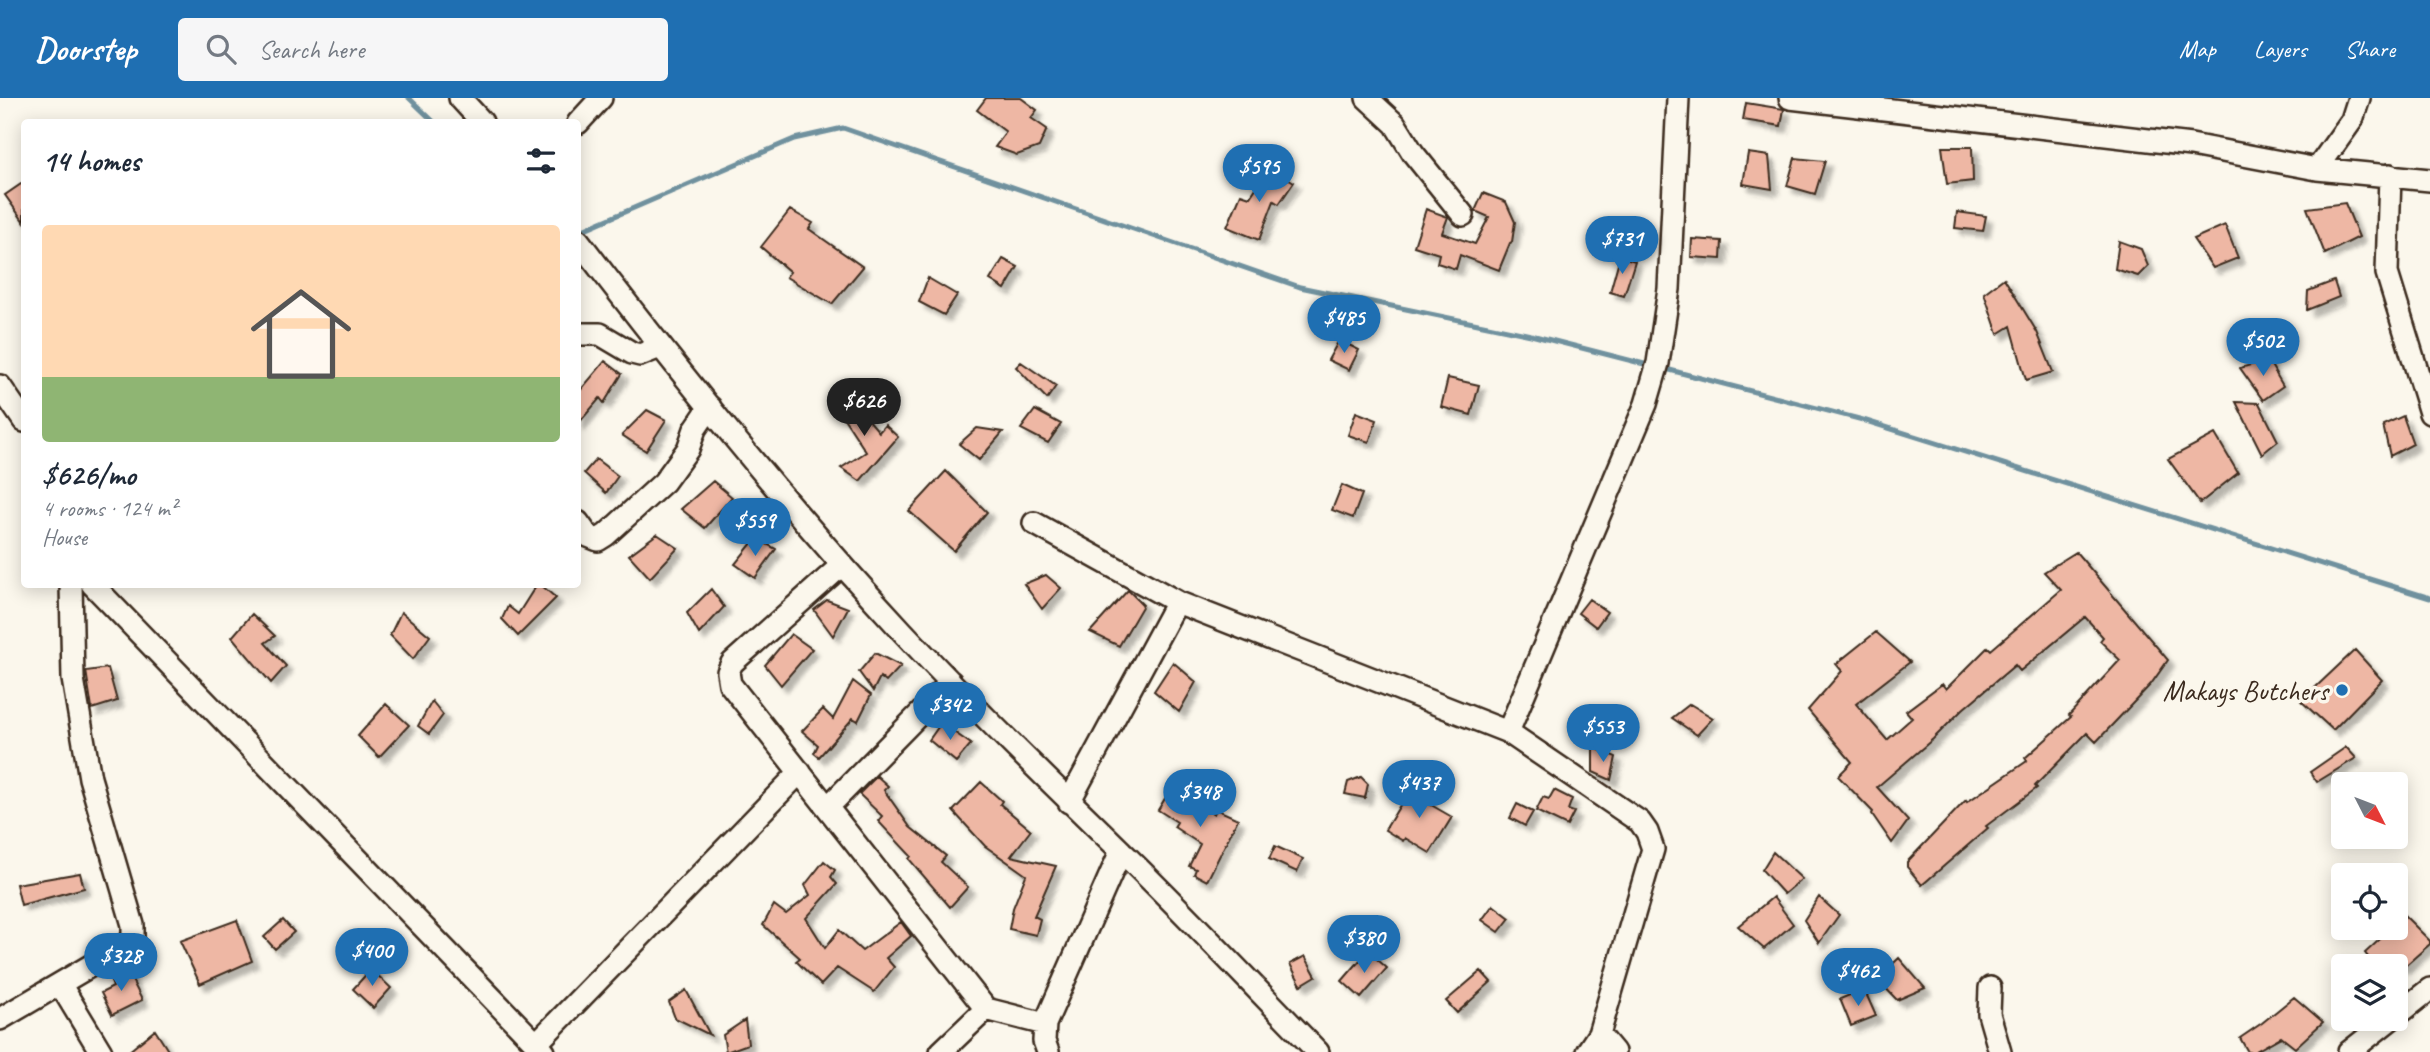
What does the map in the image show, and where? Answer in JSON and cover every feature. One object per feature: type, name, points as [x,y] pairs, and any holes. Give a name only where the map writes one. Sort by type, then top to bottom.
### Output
[{"type":"street","points":[[460,98],[479,119]]},
{"type":"street","points":[[581,120],[601,98]]},
{"type":"street","points":[[1367,98],[1395,124],[1413,153],[1463,215]]},
{"type":"street","points":[[1508,732],[1646,404],[1658,363],[1669,289],[1678,98]]},
{"type":"street","points":[[1790,98],[2192,145],[2317,169],[2430,180]]},
{"type":"street","points":[[2317,169],[2352,120],[2359,98]]},
{"type":"street","points":[[2390,175],[2387,273],[2430,413]]},
{"type":"street","points":[[581,244],[660,347],[842,565],[951,682],[1318,1052]]},
{"type":"street","points":[[581,334],[600,334],[632,354],[640,355],[660,347]]},
{"type":"street","points":[[0,386],[21,417]]},
{"type":"street","points":[[581,526],[591,538],[598,540],[664,482],[688,449],[695,429],[710,407]]},
{"type":"street","points":[[1034,523],[1177,602],[1508,732],[1640,822],[1653,849],[1593,1043],[1614,1052]]},
{"type":"street","points":[[842,565],[732,663],[728,672],[730,684],[986,1009],[1045,1024]]},
{"type":"street","points":[[0,1018],[126,946],[133,938],[133,925],[90,778],[73,679],[71,588]]},
{"type":"street","points":[[96,588],[541,1047],[800,772]]},
{"type":"street","points":[[1069,802],[1177,602]]},
{"type":"street","points":[[828,807],[951,682]]},
{"type":"street","points":[[1048,1052],[1044,1041],[1045,1024],[1121,851]]},
{"type":"street","points":[[60,984],[101,1052]]},
{"type":"street","points":[[1990,988],[1989,1014],[2000,1052]]},
{"type":"street","points":[[2408,1006],[2430,989]]},
{"type":"street","points":[[941,1052],[986,1009]]},
{"type":"street","points":[[2349,1052],[2376,1031]]},
{"type":"building","points":[[986,98],[1021,98],[1037,110],[1031,118],[1047,129],[1039,147],[1017,155],[995,147],[1006,132],[977,110]]},
{"type":"building","points":[[1746,103],[1784,109],[1781,126],[1743,120]]},
{"type":"building","points":[[1942,147],[1972,147],[1973,181],[1947,184]]},
{"type":"building","points":[[1748,153],[1769,156],[1772,189],[1743,184]]},
{"type":"building","points":[[1795,158],[1825,161],[1815,194],[1787,186]]},
{"type":"building","points":[[1270,167],[1294,182],[1279,204],[1274,201],[1259,240],[1227,227],[1241,194],[1250,197]]},
{"type":"building","points":[[21,184],[21,218],[5,195]]},
{"type":"building","points":[[1483,193],[1506,202],[1515,222],[1512,242],[1499,270],[1460,255],[1456,269],[1437,263],[1439,254],[1414,246],[1426,209],[1448,217],[1442,233],[1475,244],[1489,217],[1475,211]]},
{"type":"building","points":[[2345,203],[2359,237],[2325,254],[2307,208]]},
{"type":"building","points":[[790,210],[813,223],[809,229],[863,267],[832,304],[786,277],[790,272],[761,247]]},
{"type":"building","points":[[1957,212],[1986,216],[1983,231],[1955,228]]},
{"type":"building","points":[[2225,225],[2238,258],[2213,268],[2193,239]]},
{"type":"building","points":[[1692,239],[1722,241],[1721,259],[1691,257]]},
{"type":"building","points":[[2119,241],[2141,249],[2148,266],[2138,276],[2115,269]]},
{"type":"building","points":[[1620,256],[1635,261],[1624,296],[1610,292]]},
{"type":"building","points":[[1003,259],[1018,267],[1005,289],[990,280]]},
{"type":"building","points":[[928,278],[957,295],[944,315],[919,302]]},
{"type":"building","points":[[2004,278],[2037,332],[2053,372],[2026,380],[2011,326],[1998,334],[1984,293]]},
{"type":"building","points":[[2334,281],[2339,297],[2307,310],[2308,291]]},
{"type":"building","points":[[1339,340],[1359,350],[1349,370],[1328,360]]},
{"type":"building","points":[[2268,360],[2283,386],[2263,400],[2240,368]]},
{"type":"building","points":[[605,361],[622,374],[604,403],[600,398],[581,420],[581,389]]},
{"type":"building","points":[[1021,362],[1056,386],[1047,399],[1016,367]]},
{"type":"building","points":[[1448,378],[1479,385],[1471,415],[1441,407]]},
{"type":"building","points":[[846,393],[879,432],[885,425],[898,437],[860,481],[841,468],[866,452],[834,403]]},
{"type":"building","points":[[2236,402],[2259,403],[2278,441],[2262,454]]},
{"type":"building","points":[[647,410],[666,420],[646,451],[622,435]]},
{"type":"building","points":[[1035,410],[1061,424],[1048,443],[1021,429]]},
{"type":"building","points":[[1356,412],[1377,420],[1369,442],[1348,435]]},
{"type":"building","points":[[2403,416],[2413,444],[2390,456],[2383,425]]},
{"type":"building","points":[[977,428],[1003,432],[979,460],[959,444]]},
{"type":"building","points":[[2215,434],[2238,473],[2200,503],[2168,459]]},
{"type":"building","points":[[596,459],[618,476],[606,493],[584,473]]},
{"type":"building","points":[[946,471],[987,512],[954,551],[909,511]]},
{"type":"building","points":[[713,481],[732,497],[705,528],[681,509]]},
{"type":"building","points":[[1342,485],[1362,494],[1353,518],[1332,510]]},
{"type":"building","points":[[657,534],[678,548],[650,578],[629,555]]},
{"type":"building","points":[[756,538],[776,549],[755,578],[735,564]]},
{"type":"building","points":[[2076,552],[2168,660],[2151,684],[2096,742],[2087,733],[2035,786],[2037,788],[1986,826],[1988,828],[1922,885],[1907,867],[1907,862],[1966,800],[1967,802],[2027,761],[2025,758],[2071,717],[2069,715],[2120,660],[2100,641],[2103,637],[2085,617],[2020,671],[2015,665],[1877,787],[1908,821],[1892,843],[1873,812],[1838,776],[1852,762],[1808,710],[1842,671],[1836,664],[1876,632],[1910,662],[1856,704],[1887,740],[1912,718],[1906,711],[1942,684],[1946,689],[1988,647],[1991,650],[2061,590],[2044,572]]},
{"type":"building","points":[[1046,575],[1061,588],[1042,609],[1024,584]]},
{"type":"building","points":[[534,588],[545,588],[556,598],[518,636],[502,619],[508,606],[518,614]]},
{"type":"building","points":[[711,589],[724,607],[699,634],[687,613]]},
{"type":"building","points":[[1128,590],[1143,605],[1119,646],[1090,632]]},
{"type":"building","points":[[1589,599],[1607,612],[1596,627],[1578,613]]},
{"type":"building","points":[[827,600],[848,608],[833,636],[814,610]]},
{"type":"building","points":[[401,612],[430,636],[413,659],[390,635]]},
{"type":"building","points":[[252,614],[275,636],[265,643],[286,666],[271,683],[232,637]]},
{"type":"building","points":[[791,634],[812,649],[781,685],[765,665]]},
{"type":"building","name":"Makays Butchers","points":[[2355,650],[2382,680],[2333,730],[2301,701]]},
{"type":"building","points":[[875,653],[901,666],[886,682],[880,677],[873,691],[859,672]]},
{"type":"building","points":[[1173,662],[1196,682],[1179,712],[1154,691]]},
{"type":"building","points":[[108,668],[117,701],[92,709],[86,671]]},
{"type":"building","points":[[853,681],[871,695],[858,721],[853,718],[819,757],[814,753],[818,745],[802,731],[823,709],[833,719]]},
{"type":"building","points":[[432,701],[443,715],[429,734],[418,726]]},
{"type":"building","points":[[386,704],[409,725],[379,757],[358,736]]},
{"type":"building","points":[[1690,704],[1713,718],[1697,735],[1672,718]]},
{"type":"building","points":[[941,723],[971,744],[956,762],[929,740]]},
{"type":"building","points":[[1593,747],[1616,757],[1611,780],[1593,772]]},
{"type":"building","points":[[2346,747],[2356,758],[2317,782],[2310,772]]},
{"type":"building","points":[[877,776],[888,786],[884,790],[910,827],[946,856],[941,862],[968,887],[950,907],[909,859],[911,856],[878,821],[882,816],[859,794]]},
{"type":"building","points":[[1361,777],[1368,784],[1365,798],[1345,794],[1348,782]]},
{"type":"building","points":[[981,782],[1002,801],[1000,804],[1031,830],[1011,856],[1056,866],[1034,916],[1040,919],[1036,935],[1009,929],[1013,908],[1026,875],[985,846],[953,811]]},
{"type":"building","points":[[1418,783],[1432,792],[1426,802],[1452,817],[1430,853],[1385,830],[1405,797],[1408,799]]},
{"type":"building","points":[[1172,787],[1214,814],[1216,809],[1238,819],[1207,881],[1194,874],[1196,869],[1189,866],[1200,844],[1174,827],[1177,822],[1158,810]]},
{"type":"building","points":[[1554,790],[1572,799],[1568,810],[1574,812],[1567,826],[1536,811],[1543,797],[1549,799]]},
{"type":"building","points":[[1517,804],[1533,812],[1525,826],[1510,818]]},
{"type":"building","points":[[1275,846],[1303,859],[1297,872],[1269,859]]},
{"type":"building","points":[[1773,852],[1802,879],[1784,894],[1762,870]]},
{"type":"building","points":[[824,861],[835,870],[831,877],[837,884],[806,918],[825,948],[839,930],[862,951],[901,922],[911,936],[886,958],[894,967],[874,992],[837,968],[821,985],[796,961],[800,958],[763,925],[774,905],[786,914],[810,895],[805,885]]},
{"type":"building","points":[[80,873],[84,888],[21,905],[16,884]]},
{"type":"building","points":[[1773,897],[1793,924],[1764,949],[1738,926]]},
{"type":"building","points":[[1819,897],[1839,915],[1819,943],[1804,920]]},
{"type":"building","points":[[1493,905],[1510,918],[1499,932],[1482,920]]},
{"type":"building","points":[[2408,919],[2430,941],[2430,944],[2408,963],[2408,954],[2365,953],[2379,940],[2408,940]]},
{"type":"building","points":[[237,920],[252,961],[200,984],[180,941]]},
{"type":"building","points":[[283,920],[294,932],[275,949],[264,937]]},
{"type":"building","points":[[1368,951],[1387,968],[1361,998],[1342,981]]},
{"type":"building","points":[[1305,956],[1316,976],[1301,985],[1290,964]]},
{"type":"building","points":[[1899,958],[1925,988],[1897,1000],[1877,979]]},
{"type":"building","points":[[371,969],[391,988],[373,1008],[353,989]]},
{"type":"building","points":[[127,970],[142,1000],[112,1015],[101,993],[113,987],[110,979]]},
{"type":"building","points":[[1481,971],[1491,982],[1457,1013],[1446,1001]]},
{"type":"building","points":[[1864,989],[1876,1016],[1851,1026],[1840,999]]},
{"type":"building","points":[[686,990],[710,1035],[675,1018],[669,1002]]},
{"type":"building","points":[[2294,997],[2323,1022],[2295,1048],[2281,1037],[2254,1052],[2248,1052],[2240,1038]]},
{"type":"building","points":[[745,1020],[748,1044],[726,1052],[723,1035]]},
{"type":"building","points":[[155,1030],[169,1052],[128,1052]]},
{"type":"waterway","points":[[409,98],[431,119]]},
{"type":"waterway","points":[[581,231],[794,139],[843,128],[1300,287],[1531,335],[1652,366]]},
{"type":"waterway","points":[[1662,368],[1863,420],[2430,598]]},
{"type":"place","name":"Makays Butchers","points":[[2342,690]]}]
